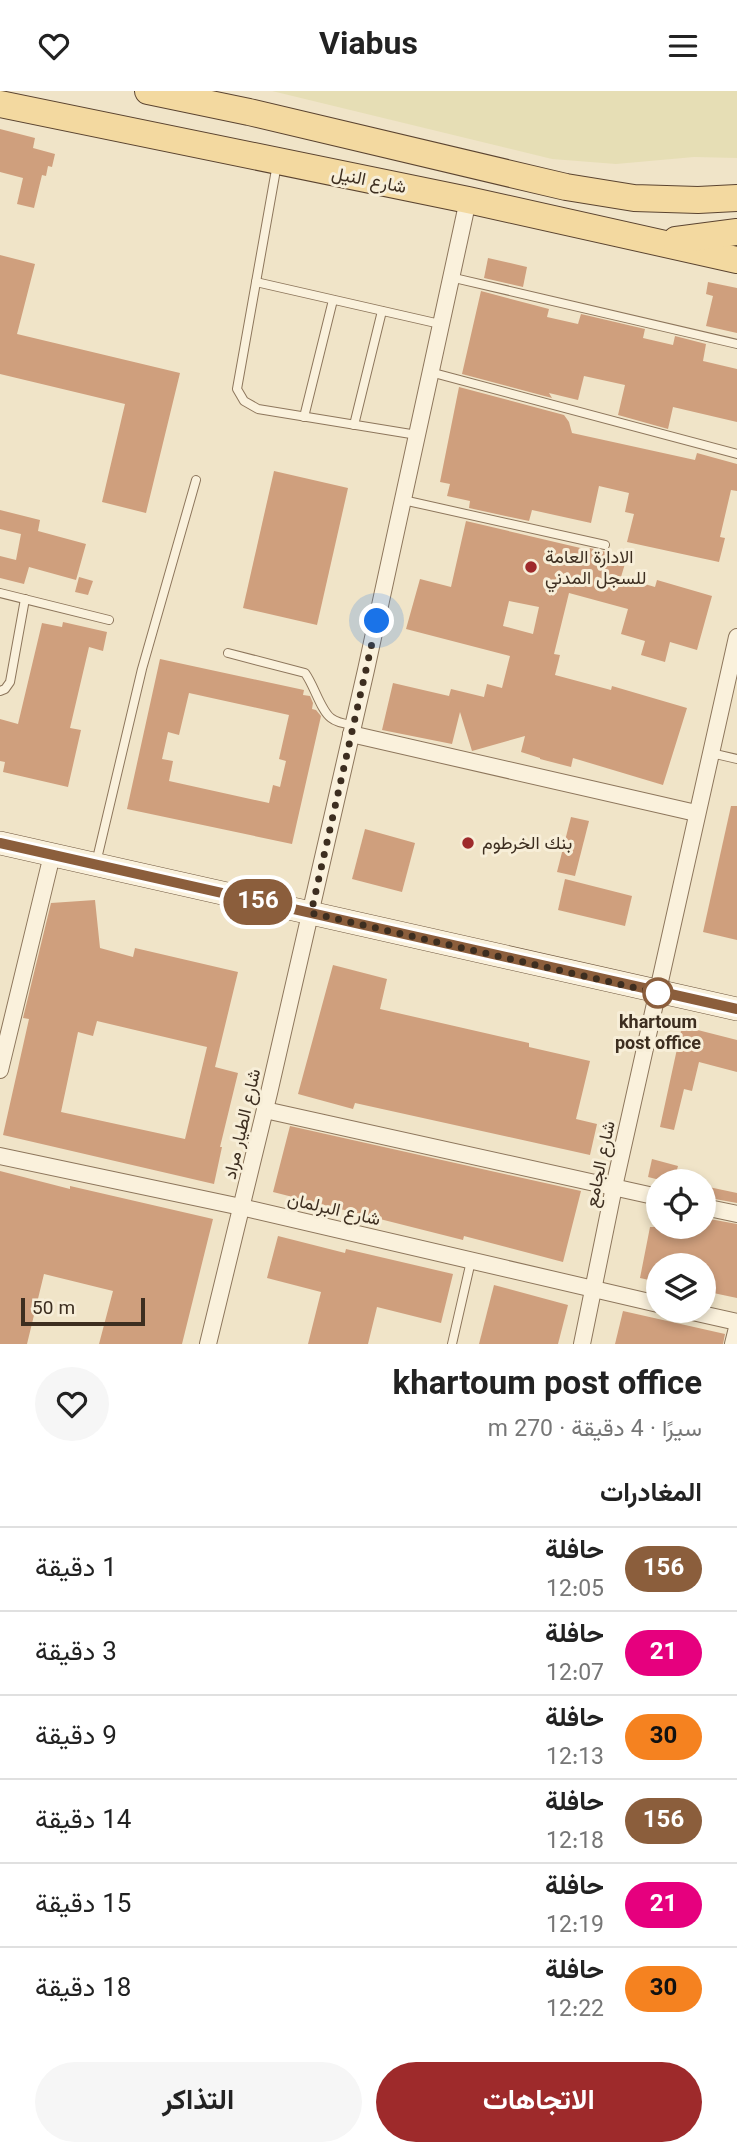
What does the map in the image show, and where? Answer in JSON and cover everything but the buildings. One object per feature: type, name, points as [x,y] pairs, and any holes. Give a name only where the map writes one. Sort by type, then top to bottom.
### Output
[{"type":"main road","name":"شارع النيل","points":[[148,91],[566,187],[634,198],[737,198]]},
{"type":"main road","points":[[172,138],[190,133],[197,126],[201,110],[192,100]]},
{"type":"main road","name":"شارع النيل","points":[[0,104],[468,200],[737,260]]},
{"type":"main road","points":[[656,242],[737,232]]},
{"type":"main road","points":[[0,843],[737,1009]]},
{"type":"street","name":"شارع الطيار مراد","points":[[208,1344],[311,913],[468,200]]},
{"type":"street","name":"شارع الجامع","points":[[582,1344],[614,1187],[737,636]]},
{"type":"street","points":[[352,730],[696,813]]},
{"type":"street","points":[[0,1070],[6,1017],[52,855]]},
{"type":"street","points":[[265,1110],[646,1194]]},
{"type":"street","name":"شارع البرلمان","points":[[0,1156],[241,1207],[646,1301]]},
{"type":"street","points":[[716,1210],[737,1214]]},
{"type":"street","points":[[716,1317],[737,1322]]},
{"type":"street","points":[[733,1344],[737,1328]]},
{"type":"lane","points":[[278,161],[237,389],[244,401],[258,409],[417,435]]},
{"type":"lane","points":[[450,277],[737,344]]},
{"type":"lane","points":[[256,282],[440,324]]},
{"type":"lane","points":[[304,417],[333,300]]},
{"type":"lane","points":[[354,425],[382,311]]},
{"type":"lane","points":[[430,372],[737,454]]},
{"type":"lane","points":[[96,865],[142,669],[196,480]]},
{"type":"lane","points":[[403,501],[605,545]]},
{"type":"lane","points":[[0,593],[110,620]]},
{"type":"lane","points":[[0,691],[10,682],[25,599]]},
{"type":"lane","points":[[228,653],[305,673],[327,715],[352,730]]},
{"type":"lane","points":[[711,753],[737,759]]},
{"type":"lane","points":[[452,1344],[471,1261]]},
{"type":"shaded area","points":[[272,91],[737,91],[737,158],[694,157],[616,164],[552,159]]},
{"type":"bus line","name":"156","points":[[0,843],[737,1009]]},
{"type":"place","name":"الادارة العامة للسجل المدني","points":[[531,567]]},
{"type":"place","name":"بنك الخرطوم","points":[[468,843]]},
{"type":"place","name":"khartoum post office","points":[[658,993]]},
{"type":"route","points":[[377,621],[311,913],[658,993]]}]
